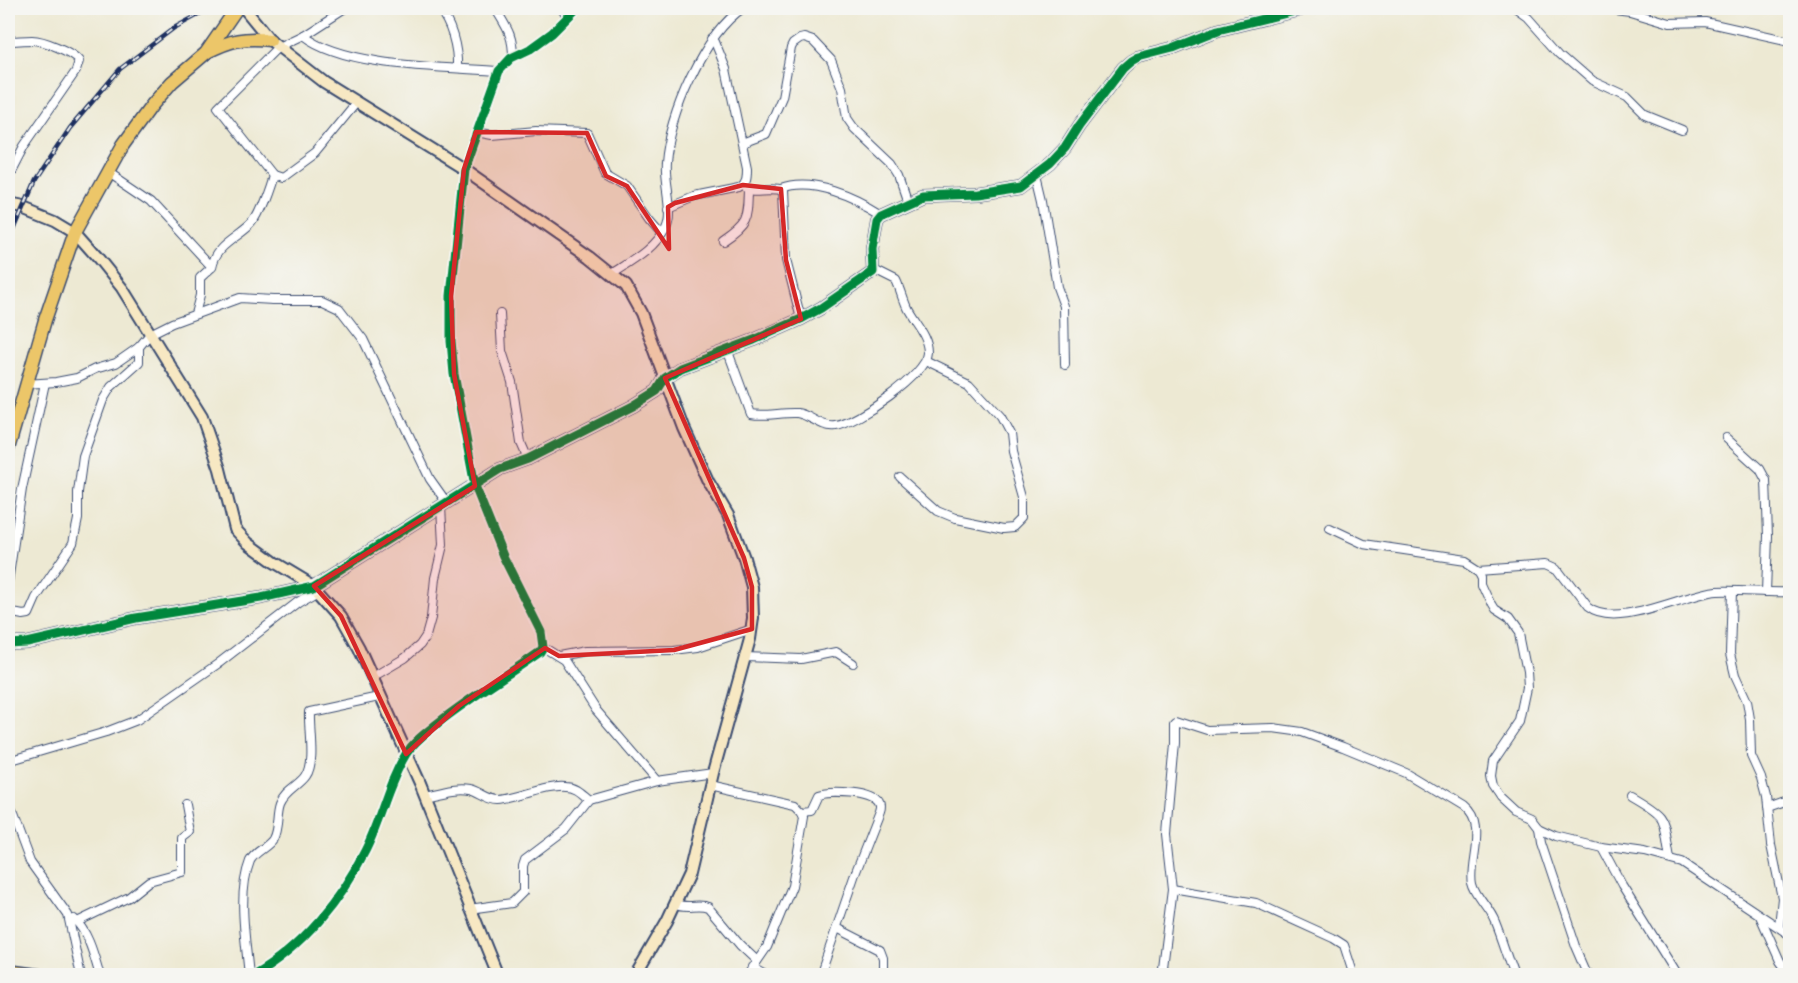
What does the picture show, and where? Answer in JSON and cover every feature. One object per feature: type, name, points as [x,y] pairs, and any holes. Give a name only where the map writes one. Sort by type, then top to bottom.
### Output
[{"type":"main road","points":[[206,53],[237,8]]},
{"type":"main road","points":[[8,449],[45,320],[75,232],[123,145],[172,82],[206,53],[228,41],[250,38],[274,43]]},
{"type":"main road","points":[[8,971],[44,975]]},
{"type":"street","points":[[244,8],[274,43],[324,82],[464,169],[626,286],[641,313],[684,428],[708,481],[728,515],[752,587],[752,629],[713,773],[689,874],[676,904],[634,975]]},
{"type":"street","points":[[345,8],[303,35],[274,43],[218,107],[272,175],[281,178],[315,153],[356,103]]},
{"type":"street","points":[[438,8],[443,13],[451,32],[457,54],[457,68]]},
{"type":"street","points":[[495,8],[509,30],[513,43],[513,57]]},
{"type":"street","points":[[561,8],[567,16]]},
{"type":"street","points":[[379,697],[309,712],[308,771],[283,797],[279,805],[273,838],[254,855],[249,867],[242,912],[251,975],[292,948],[320,920],[334,901],[365,851],[383,803],[406,754],[418,739],[459,706],[533,657],[543,646],[542,632],[503,556],[475,486],[465,441],[451,341],[451,296],[464,169],[499,71],[513,57],[546,38],[577,8]]},
{"type":"street","points":[[612,274],[649,249],[662,234],[669,220],[665,172],[667,146],[682,95],[712,39],[722,25],[743,8]]},
{"type":"street","points":[[873,270],[872,249],[877,219],[881,214],[923,195],[1001,190],[1021,186],[1037,175],[1065,148],[1123,69],[1138,57],[1173,48],[1218,30],[1307,8]]},
{"type":"street","points":[[1515,8],[1529,18],[1560,53],[1592,81],[1627,97],[1645,115],[1682,130]]},
{"type":"street","points":[[1608,8],[1630,11],[1670,23],[1705,22],[1791,41]]},
{"type":"street","points":[[303,35],[326,49],[358,58],[499,71]]},
{"type":"street","points":[[8,41],[34,39],[50,44],[77,58],[79,64],[24,146],[8,177]]},
{"type":"street","points":[[712,39],[726,69],[747,167],[746,220],[739,231],[723,242]]},
{"type":"street","points":[[742,143],[766,134],[782,97],[792,46],[800,39],[809,39],[822,48],[836,69],[850,123],[892,164],[899,175],[908,201]]},
{"type":"street","points":[[476,132],[492,135],[536,131],[587,133],[605,173],[627,186],[662,234]]},
{"type":"street","points":[[108,172],[151,201],[212,267]]},
{"type":"street","points":[[195,314],[200,295],[200,278],[212,267],[214,257],[225,244],[254,222],[269,188],[272,175]]},
{"type":"street","points":[[1037,175],[1057,287],[1064,306],[1065,365]]},
{"type":"street","points":[[668,207],[694,196],[746,187],[781,189],[801,185],[814,186],[847,196],[881,214]]},
{"type":"street","points":[[781,189],[786,260],[801,319]]},
{"type":"street","points":[[8,204],[55,220],[75,232],[98,258],[122,288],[207,428],[235,529],[248,543],[274,562],[317,588],[341,616],[359,648],[379,697],[425,795],[469,909],[498,975]]},
{"type":"street","points":[[8,761],[106,732],[137,720],[219,663],[317,588],[500,469],[528,459],[633,406],[657,391],[665,378],[680,368],[801,319],[821,308],[873,270]]},
{"type":"street","points":[[727,349],[751,414],[799,413],[817,422],[834,426],[845,423],[877,406],[895,392],[926,361],[928,352],[924,337],[907,308],[897,282],[873,270]]},
{"type":"street","points":[[26,384],[77,378],[95,369],[116,363],[139,347],[150,334],[195,314],[240,298],[322,300],[339,308],[363,339],[444,504],[443,545],[435,578],[431,618],[426,636],[420,645],[405,658],[371,678]]},
{"type":"street","points":[[500,314],[502,351],[512,382],[521,443],[528,459]]},
{"type":"street","points":[[8,612],[29,614],[36,598],[74,543],[83,456],[103,400],[111,387],[139,362],[139,347]]},
{"type":"street","points":[[900,477],[938,511],[955,518],[1004,528],[1015,527],[1024,518],[1024,498],[1011,451],[1010,433],[1000,416],[969,382],[926,361]]},
{"type":"street","points":[[8,582],[22,489],[45,383]]},
{"type":"street","points":[[1726,438],[1760,469],[1767,480],[1766,592]]},
{"type":"street","points":[[1330,528],[1364,544],[1464,559],[1478,568],[1481,583],[1494,610],[1508,619],[1518,633],[1527,681],[1520,721],[1493,761],[1491,776],[1495,792],[1510,807],[1532,819],[1539,828],[1556,836],[1601,847],[1645,853],[1682,863],[1791,935]]},
{"type":"street","points":[[1478,568],[1548,563],[1557,567],[1588,608],[1605,615],[1632,614],[1715,591],[1791,592]]},
{"type":"street","points":[[8,644],[27,643],[165,612],[317,588]]},
{"type":"street","points":[[1732,591],[1730,654],[1735,675],[1747,701],[1751,756],[1763,784],[1771,845],[1782,898],[1780,927],[1771,942]]},
{"type":"street","points":[[559,656],[585,651],[675,650],[698,647],[752,629]]},
{"type":"street","points":[[543,646],[559,656],[596,710],[657,781]]},
{"type":"street","points":[[745,657],[801,659],[836,652],[854,663]]},
{"type":"street","points":[[1162,975],[1173,889],[1167,834],[1175,720],[1207,730],[1273,728],[1302,732],[1406,772],[1470,813],[1475,835],[1472,885],[1495,922],[1514,975]]},
{"type":"street","points":[[469,909],[512,903],[523,892],[525,860],[566,829],[589,800],[657,781],[713,773]]},
{"type":"street","points":[[710,785],[795,804],[804,816],[793,881],[767,947],[747,975]]},
{"type":"street","points":[[425,795],[469,788],[488,798],[501,800],[561,786],[573,788],[589,800]]},
{"type":"street","points":[[802,811],[812,810],[818,797],[826,793],[843,792],[865,796],[879,804],[879,813],[820,975]]},
{"type":"street","points":[[1630,795],[1657,811],[1662,817],[1670,859]]},
{"type":"street","points":[[1767,808],[1791,800]]},
{"type":"street","points":[[8,803],[30,862],[68,915],[77,922],[93,950],[100,975]]},
{"type":"street","points":[[77,922],[129,897],[149,881],[182,872],[182,837],[190,832],[185,805]]},
{"type":"street","points":[[1539,828],[1541,841],[1576,946],[1589,975]]},
{"type":"street","points":[[1667,845],[1682,863]]},
{"type":"street","points":[[1601,847],[1622,886],[1678,975]]},
{"type":"street","points":[[1173,889],[1256,903],[1333,938],[1344,945],[1354,975]]},
{"type":"street","points":[[676,904],[683,907],[701,905],[708,907],[754,964],[768,975]]},
{"type":"street","points":[[68,915],[81,975]]},
{"type":"street","points":[[1759,915],[1785,969],[1791,975]]},
{"type":"street","points":[[837,928],[856,940],[880,950],[883,958],[883,975]]},
{"type":"street","points":[[832,942],[856,940]]},
{"type":"highlighted area","points":[[476,132],[587,133],[606,176],[627,186],[669,249],[668,207],[675,203],[743,185],[781,189],[786,260],[801,319],[665,378],[744,558],[752,587],[752,629],[674,650],[559,656],[545,648],[459,706],[406,754],[341,616],[314,586],[475,486],[454,374],[451,296],[464,169]]},
{"type":"railway","points":[[8,243],[34,182],[70,128],[120,69],[174,28],[211,8]]},
{"type":"cycle path","points":[[253,976],[288,952],[318,922],[344,888],[365,851],[399,766],[413,745],[450,713],[540,652],[543,647],[541,632],[503,556],[475,486],[454,374],[451,296],[464,169],[499,71],[511,58],[530,49],[552,33],[577,8]]},
{"type":"cycle path","points":[[8,644],[27,643],[136,618],[261,598],[314,586],[500,469],[528,459],[633,406],[657,391],[665,378],[680,368],[754,340],[821,308],[873,272],[872,249],[877,219],[881,214],[923,195],[975,193],[1021,186],[1050,164],[1065,148],[1079,126],[1123,68],[1131,61],[1173,48],[1218,30],[1307,8]]}]
